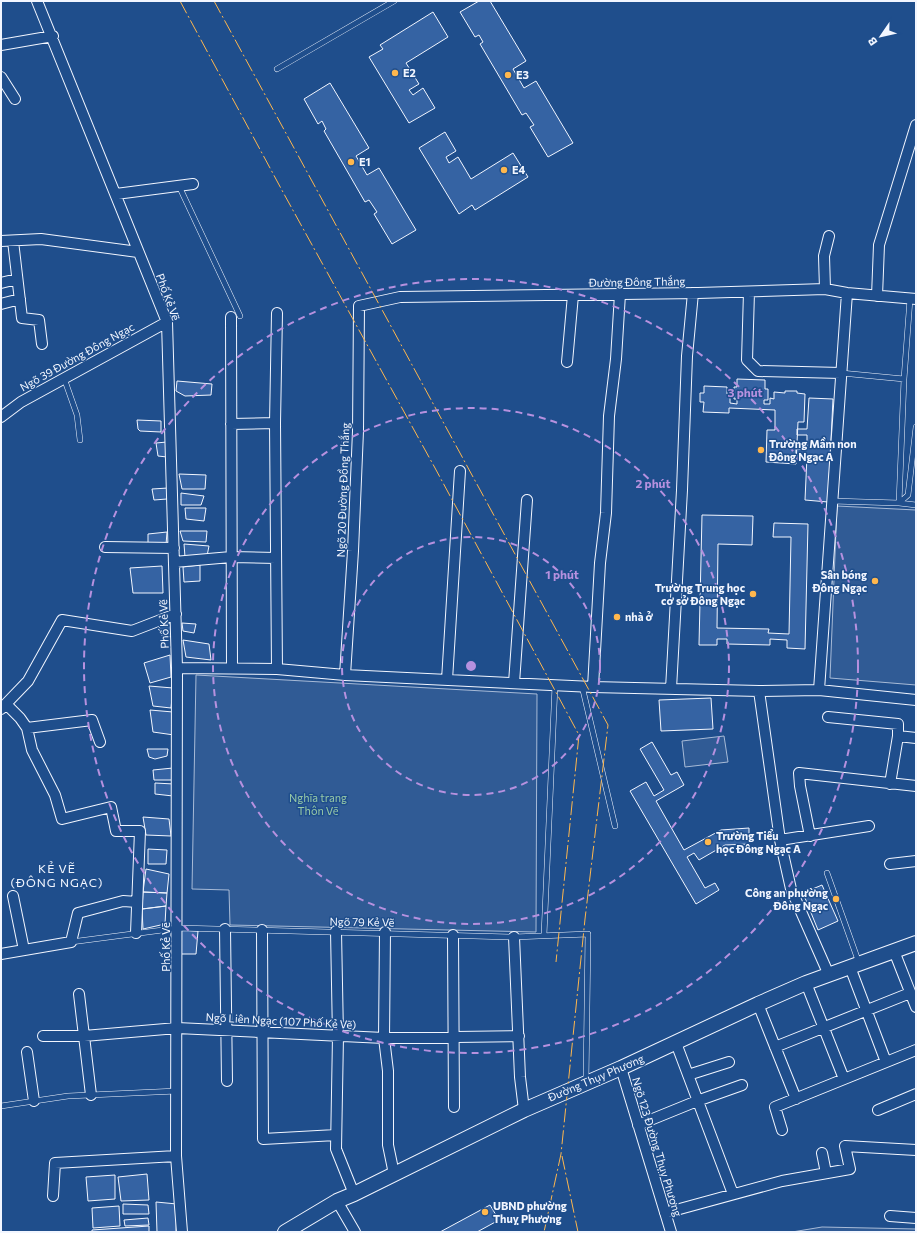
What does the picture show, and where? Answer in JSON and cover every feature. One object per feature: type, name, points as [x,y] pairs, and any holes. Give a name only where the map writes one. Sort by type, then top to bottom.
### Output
[{"type":"main road","name":"Đường Thụy Phương","points":[[285,1232],[337,1201],[524,1110],[621,1068],[806,983],[916,943]]},
{"type":"street","name":"Phố Kẻ Vẽ","points":[[38,1],[167,322],[177,668],[178,928],[176,1156],[182,1232]]},
{"type":"street","points":[[1,45],[53,36]]},
{"type":"street","points":[[1,77],[15,98]]},
{"type":"street","points":[[877,296],[879,245],[916,125]]},
{"type":"street","points":[[116,194],[193,184]]},
{"type":"street","points":[[825,290],[824,256],[829,236]]},
{"type":"street","points":[[1,241],[41,239],[138,252]]},
{"type":"street","points":[[13,241],[22,318],[38,320],[42,344]]},
{"type":"street","points":[[1,283],[17,279]]},
{"type":"street","name":"Đường Đông Thắng","points":[[359,306],[400,297],[825,290],[913,299]]},
{"type":"street","points":[[749,292],[747,360],[758,371],[841,373]]},
{"type":"street","points":[[671,689],[682,490],[687,356],[693,293]]},
{"type":"street","points":[[819,690],[847,293]]},
{"type":"street","points":[[593,687],[600,563],[606,513],[609,416],[616,359],[620,294]]},
{"type":"street","points":[[567,362],[573,295]]},
{"type":"street","points":[[1,304],[20,299]]},
{"type":"street","name":"Ngõ 20 Đường Đồng Thắng","points":[[345,676],[353,551],[358,431],[359,306]]},
{"type":"street","points":[[277,313],[275,423],[277,669]]},
{"type":"street","points":[[232,668],[231,424],[236,316]]},
{"type":"street","name":"Ngõ 39 Đường Đông Ngạc","points":[[1,417],[21,402],[167,322]]},
{"type":"street","points":[[231,424],[275,423]]},
{"type":"street","points":[[447,680],[460,471]]},
{"type":"street","points":[[514,683],[527,500]]},
{"type":"street","points":[[106,547],[174,548]]},
{"type":"street","points":[[174,562],[231,557],[276,558]]},
{"type":"street","points":[[136,933],[140,831],[116,831],[111,807],[62,819],[55,794],[32,750],[27,728],[20,718],[4,706],[28,681],[62,620],[132,632],[176,614]]},
{"type":"street","points":[[177,668],[277,669],[345,676],[593,687],[759,691],[819,690],[916,700]]},
{"type":"street","points":[[759,691],[780,840],[791,889],[829,975]]},
{"type":"street","points":[[828,716],[898,724],[898,736],[890,784]]},
{"type":"street","points":[[27,728],[92,720],[100,742]]},
{"type":"street","points":[[898,736],[916,738]]},
{"type":"street","points":[[810,836],[800,786],[799,773],[916,786]]},
{"type":"street","points":[[780,840],[869,826]]},
{"type":"street","points":[[890,864],[916,861]]},
{"type":"street","points":[[13,896],[24,950]]},
{"type":"street","points":[[1,954],[71,942],[78,913],[123,901],[138,902]]},
{"type":"street","points":[[225,929],[227,1081]]},
{"type":"street","points":[[262,930],[263,1139],[336,1135]]},
{"type":"street","points":[[336,931],[338,1036],[336,1149],[354,1194]]},
{"type":"street","points":[[385,932],[384,1038],[388,1071],[388,1145],[394,1174]]},
{"type":"street","points":[[453,935],[454,1108]]},
{"type":"street","points":[[514,937],[520,1077],[524,1110]]},
{"type":"street","points":[[894,951],[916,1007]]},
{"type":"street","points":[[855,965],[866,1010],[886,1062]]},
{"type":"street","points":[[806,983],[844,1079]]},
{"type":"street","points":[[775,1047],[910,993]]},
{"type":"street","points":[[79,994],[91,1095]]},
{"type":"street","points":[[758,1004],[796,1099]]},
{"type":"street","name":"Ngõ Liên Ngạc (107 Phố Kẻ Vẽ)","points":[[43,1036],[84,1036],[177,1028],[384,1038],[519,1036]]},
{"type":"street","points":[[676,1043],[733,1194]]},
{"type":"street","points":[[782,1130],[775,1107],[916,1050]]},
{"type":"street","points":[[27,1052],[34,1101]]},
{"type":"street","points":[[688,1075],[729,1062]]},
{"type":"street","name":"Ngõ 123 Đường Thụy Phương","points":[[621,1068],[671,1232]]},
{"type":"street","points":[[638,1125],[742,1085]]},
{"type":"street","points":[[878,1110],[916,1094]]},
{"type":"street","points":[[665,1213],[782,1180],[850,1169],[845,1146],[916,1150]]},
{"type":"street","points":[[822,1153],[826,1173]]},
{"type":"street","points":[[53,1196],[55,1163],[176,1156]]},
{"type":"street","points":[[337,1201],[355,1232]]},
{"type":"street","points":[[890,1216],[916,1218]]},
{"type":"lane","points":[[277,69],[390,2]]},
{"type":"lane","points":[[179,186],[236,316]]},
{"type":"lane","points":[[899,503],[904,379],[913,299]]},
{"type":"lane","points":[[841,373],[904,379]]},
{"type":"lane","points":[[64,378],[77,415],[80,440]]},
{"type":"lane","points":[[899,503],[908,495],[916,427]]},
{"type":"lane","points":[[832,501],[916,505]]},
{"type":"lane","points":[[544,935],[555,685]]},
{"type":"lane","points":[[582,686],[615,826]]},
{"type":"lane","points":[[827,873],[855,965]]},
{"type":"lane","name":"Ngõ 79 Kẻ Vẽ","points":[[71,942],[178,928],[385,932],[514,937],[588,934],[586,1083]]},
{"type":"lane","points":[[1,1106],[68,1096],[177,1091]]},
{"type":"shaded area","name":"Sân bóng Đông Ngạc","points":[[837,506],[916,510],[916,685],[830,678]]},
{"type":"shaded area","name":"Nghĩa trang Thôn Vẽ","points":[[196,675],[537,694],[536,932],[230,925],[229,890],[192,889]]},
{"type":"shaded area","points":[[724,736],[728,762],[685,767],[682,741]]},
{"type":"shaded area","points":[[822,1227],[916,1229],[916,1232],[792,1232]]},
{"type":"building","name":"E3","points":[[479,1],[490,1],[526,61],[513,69],[524,88],[536,81],[573,143],[548,157],[530,127],[534,125],[526,113],[522,115],[480,44],[483,42],[479,35],[475,37],[460,12]]},
{"type":"building","name":"E2","points":[[433,12],[448,37],[406,63],[419,84],[409,90],[413,95],[423,88],[435,108],[409,123],[369,57],[383,49],[380,45]]},
{"type":"building","name":"E1","points":[[330,83],[369,148],[356,156],[367,175],[379,168],[416,230],[392,244],[374,214],[377,212],[369,200],[365,202],[324,131],[326,129],[322,121],[318,124],[304,99]]},
{"type":"building","name":"E4","points":[[445,132],[456,151],[446,157],[449,163],[458,157],[471,179],[513,153],[528,177],[475,210],[472,205],[459,214],[419,148]]},
{"type":"building","points":[[737,379],[765,380],[765,389],[768,389],[768,400],[764,400],[764,404],[770,404],[770,398],[774,399],[774,392],[785,393],[785,391],[797,391],[797,393],[805,394],[804,422],[798,422],[796,464],[766,462],[767,430],[775,430],[775,410],[729,408],[729,413],[703,412],[704,402],[700,402],[700,393],[704,393],[704,386],[727,387],[727,394],[730,394],[730,403],[737,404],[737,399],[734,399],[734,387],[737,387]]},
{"type":"building","points":[[177,381],[212,384],[211,395],[185,396],[176,391]]},
{"type":"building","points":[[809,398],[833,399],[828,502],[805,500],[807,456],[796,456],[796,449],[807,450],[807,435],[797,435],[797,429],[807,429]]},
{"type":"building","points":[[137,420],[161,421],[161,432],[140,431],[138,429]]},
{"type":"building","points":[[167,442],[167,457],[158,456],[156,443]]},
{"type":"building","points":[[179,474],[206,475],[205,489],[182,489]]},
{"type":"building","points":[[168,488],[167,499],[154,500],[152,489]]},
{"type":"building","points":[[181,493],[204,496],[201,505],[181,505]]},
{"type":"building","points":[[185,508],[206,508],[204,521],[186,519]]},
{"type":"building","points":[[702,515],[753,516],[752,545],[718,544],[717,628],[769,629],[768,633],[789,634],[791,537],[773,537],[774,523],[808,524],[805,649],[787,648],[787,640],[770,639],[770,645],[727,644],[727,639],[717,639],[717,645],[699,645]]},
{"type":"building","points":[[180,531],[207,531],[206,542],[183,541]]},
{"type":"building","points":[[167,532],[166,545],[148,545],[148,534]]},
{"type":"building","points":[[184,544],[209,546],[207,556],[185,557]]},
{"type":"building","points":[[200,565],[200,581],[184,582],[183,567]]},
{"type":"building","points":[[162,566],[163,593],[133,593],[130,568]]},
{"type":"building","points":[[158,623],[173,624],[174,637],[162,636]]},
{"type":"building","points":[[182,623],[196,624],[194,633],[183,631]]},
{"type":"building","points":[[183,640],[209,644],[211,660],[186,657]]},
{"type":"building","points":[[170,655],[171,677],[150,683],[144,663]]},
{"type":"building","points":[[149,686],[173,688],[171,708],[153,706]]},
{"type":"building","points":[[711,698],[713,729],[661,731],[659,700]]},
{"type":"building","points":[[150,710],[173,712],[174,735],[153,732]]},
{"type":"building","points":[[652,742],[671,775],[677,772],[684,785],[656,801],[684,850],[721,830],[749,828],[749,844],[725,845],[699,860],[694,853],[687,857],[705,888],[715,883],[719,890],[696,904],[630,791],[646,782],[654,796],[664,790],[640,749]]},
{"type":"building","points":[[147,749],[168,749],[167,756],[155,759],[149,757]]},
{"type":"building","points":[[173,768],[172,780],[154,780],[153,770]]},
{"type":"building","points":[[155,783],[174,784],[173,796],[155,794]]},
{"type":"building","points":[[143,817],[169,819],[171,836],[146,835]]},
{"type":"building","points":[[148,849],[167,850],[166,864],[148,864]]},
{"type":"building","points":[[146,869],[169,874],[167,893],[143,892]]},
{"type":"building","points":[[822,885],[838,921],[818,930],[803,893]]},
{"type":"building","points":[[143,892],[167,893],[166,906],[142,909]]},
{"type":"building","points":[[166,906],[165,924],[143,929],[142,909]]},
{"type":"building","points":[[180,930],[198,931],[196,954],[180,954]]},
{"type":"building","points":[[147,1174],[149,1200],[121,1201],[118,1177]]},
{"type":"building","points":[[115,1175],[115,1199],[88,1201],[86,1177]]},
{"type":"building","points":[[156,1202],[177,1204],[176,1232],[157,1232]]},
{"type":"building","points":[[123,1204],[148,1205],[149,1214],[123,1214]]},
{"type":"building","name":"UBND phường Thuỵ Phương","points":[[490,1205],[499,1220],[477,1232],[440,1232]]},
{"type":"building","points":[[119,1206],[120,1226],[93,1228],[92,1208]]},
{"type":"building","points":[[148,1218],[149,1225],[125,1226],[124,1220]]},
{"type":"building","points":[[149,1226],[149,1232],[92,1232],[92,1230]]},
{"type":"power","points":[[180,1],[579,735],[556,962]]},
{"type":"power","points":[[214,1],[608,725],[585,919],[561,1154],[544,1232]]},
{"type":"power","points":[[562,1156],[578,1232]]},
{"type":"place","name":"E2","points":[[395,73]]},
{"type":"place","name":"E3","points":[[508,75]]},
{"type":"place","name":"E1","points":[[351,162]]},
{"type":"place","name":"E4","points":[[504,170]]},
{"type":"place","name":"Trường Mầm non Đông Ngạc A","points":[[761,450]]},
{"type":"place","name":"Sân bóng Đông Ngạc","points":[[875,581]]},
{"type":"place","name":"Trường Trung học cơ sở Đông Ngạc","points":[[753,594]]},
{"type":"place","name":"nhà ở","points":[[617,617]]},
{"type":"place","name":"Trường Tiểu học Đông Ngạc A","points":[[708,842]]},
{"type":"place","name":"Công an phường Đông Ngạc","points":[[836,899]]},
{"type":"place","name":"UBND phường Thuỵ Phương","points":[[485,1212]]},
{"type":"district","name":"KẺ VẼ (ĐÔNG NGẠC)","points":[[57,876]]}]
